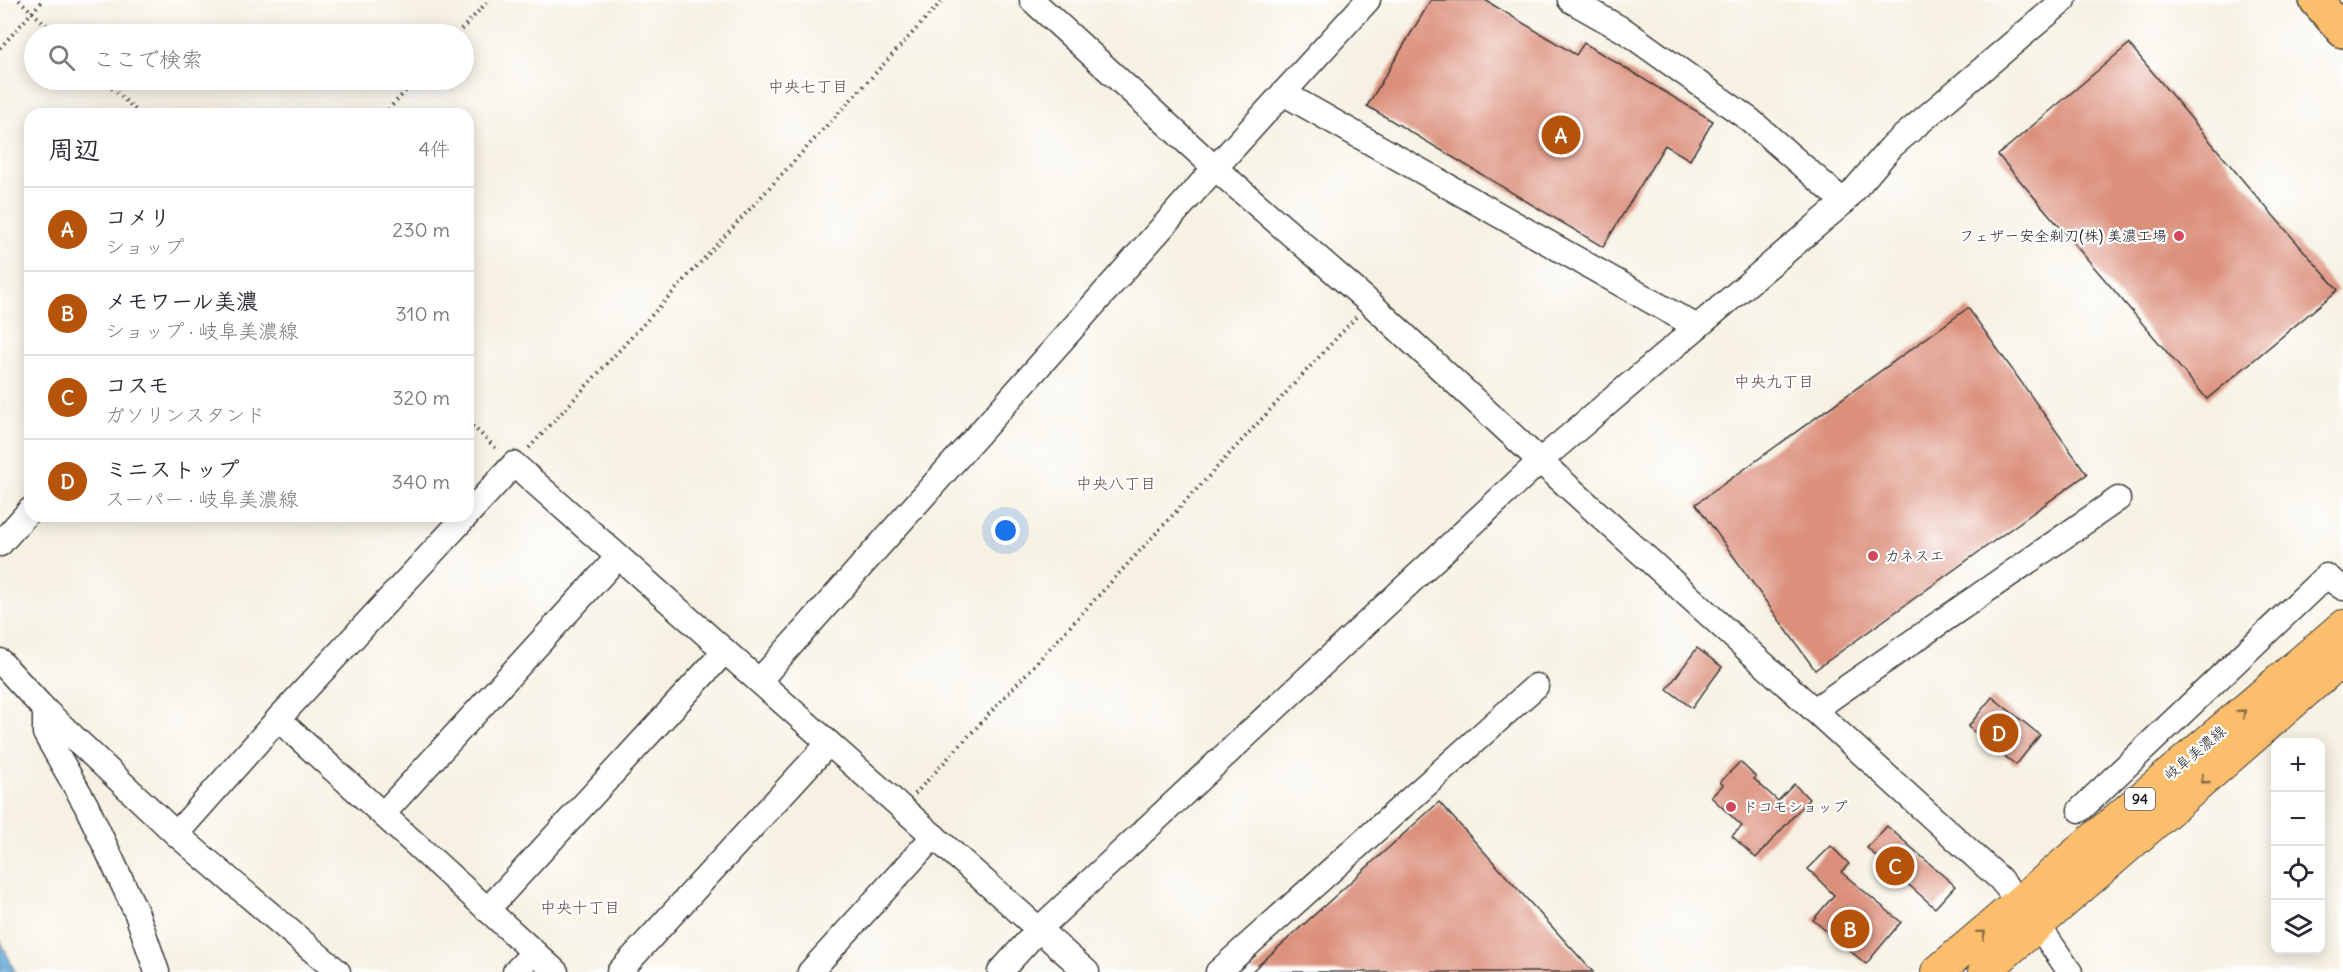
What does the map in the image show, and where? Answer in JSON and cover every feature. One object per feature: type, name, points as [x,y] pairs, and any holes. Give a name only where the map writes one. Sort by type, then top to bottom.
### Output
[{"type":"highway","points":[[2316,0],[2343,31]]},
{"type":"main road","name":"岐阜美濃線","points":[[1984,972],[2029,914],[2343,626]]},
{"type":"main road","name":"岐阜美濃線","points":[[1937,972],[2029,914],[2343,659]]},
{"type":"street","points":[[1032,0],[1215,168],[1370,303],[1540,461],[2000,879],[2029,914],[2070,972]]},
{"type":"street","points":[[759,681],[1215,168],[1368,0]]},
{"type":"street","points":[[1570,0],[1625,31],[1749,120],[1844,202]]},
{"type":"street","points":[[1000,972],[1039,929],[1540,461],[1844,202],[1892,146],[2064,0]]},
{"type":"street","points":[[1283,93],[1697,327]]},
{"type":"street","points":[[474,507],[514,464],[1087,972]]},
{"type":"street","points":[[1814,710],[2118,499]]},
{"type":"street","points":[[0,544],[24,517]]},
{"type":"street","points":[[176,834],[278,719],[461,522]]},
{"type":"street","points":[[383,814],[618,557]]},
{"type":"street","points":[[2080,810],[2326,576],[2343,588]]},
{"type":"street","points":[[487,910],[725,651]]},
{"type":"street","points":[[0,662],[45,710],[176,834],[338,972]]},
{"type":"street","points":[[1218,972],[1536,686]]},
{"type":"street","points":[[45,710],[45,733],[90,815],[137,914],[157,972]]},
{"type":"street","points":[[278,719],[556,972]]},
{"type":"street","points":[[620,972],[829,743]]},
{"type":"street","points":[[810,972],[934,836]]},
{"type":"street","points":[[515,972],[534,952]]},
{"type":"path","points":[[19,0],[45,24]]},
{"type":"path","points":[[0,48],[43,0]]},
{"type":"path","points":[[466,24],[489,0]]},
{"type":"path","points":[[474,427],[514,464],[943,0]]},
{"type":"path","points":[[114,90],[133,108]]},
{"type":"path","points":[[390,108],[407,90]]},
{"type":"path","points":[[902,807],[1370,303]]},
{"type":"water","points":[[0,940],[15,972],[0,972]]},
{"type":"building","points":[[1431,0],[1485,0],[1576,55],[1584,43],[1713,121],[1690,160],[1665,145],[1603,247],[1367,106]]},
{"type":"building","name":"フェザー安全剃刀(株) 美濃工場","points":[[2129,44],[2338,290],[2207,399],[1998,155]]},
{"type":"building","points":[[1968,308],[2087,474],[1815,670],[1696,504]]},
{"type":"building","points":[[1697,648],[1722,667],[1692,708],[1667,689]]},
{"type":"building","points":[[1992,697],[2040,735],[2016,765],[1968,727]]},
{"type":"building","points":[[1740,762],[1756,777],[1754,779],[1778,801],[1794,784],[1809,799],[1756,858],[1732,836],[1742,826],[1711,797],[1723,785],[1720,782]]},
{"type":"building","points":[[1439,802],[1593,972],[1251,972]]},
{"type":"building","points":[[1887,826],[1955,886],[1935,908],[1867,848]]},
{"type":"building","points":[[1831,846],[1849,864],[1841,872],[1901,922],[1866,964],[1813,920],[1834,895],[1808,869]]},
{"type":"place","name":"コメリ","points":[[1561,135]]},
{"type":"place","name":"フェザー安全剃刀(株) 美濃工場","points":[[2179,236]]},
{"type":"place","name":"カネスエ","points":[[1873,556]]},
{"type":"place","name":"ミニストップ","points":[[1999,733]]},
{"type":"place","name":"ドコモショップ","points":[[1731,807]]},
{"type":"place","name":"コスモ","points":[[1895,866]]},
{"type":"place","name":"メモワール美濃","points":[[1850,929]]},
{"type":"district","name":"中央七丁目","points":[[808,86]]},
{"type":"district","name":"中央九丁目","points":[[1774,381]]},
{"type":"district","name":"中央八丁目","points":[[1116,483]]},
{"type":"district","name":"中央十丁目","points":[[580,907]]}]
